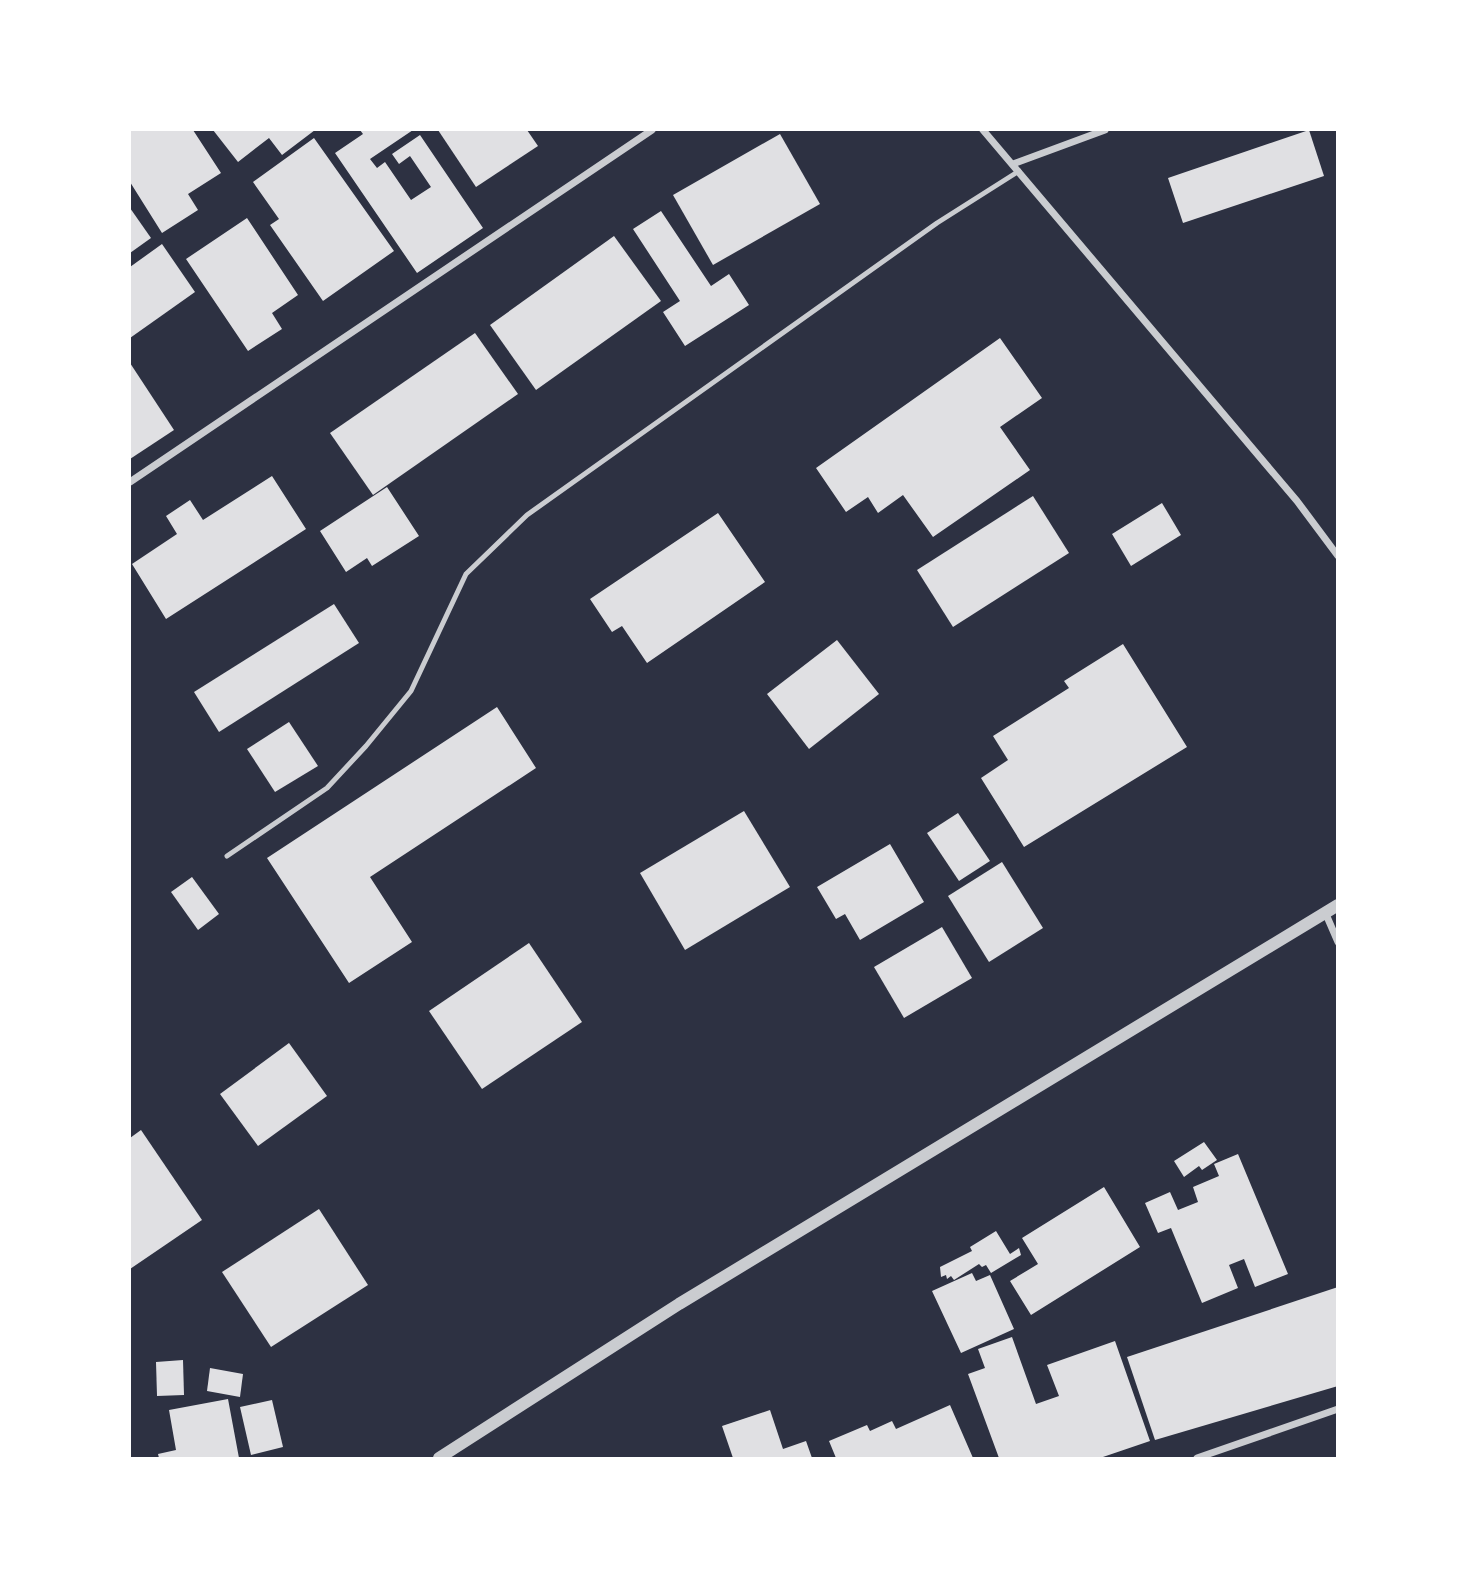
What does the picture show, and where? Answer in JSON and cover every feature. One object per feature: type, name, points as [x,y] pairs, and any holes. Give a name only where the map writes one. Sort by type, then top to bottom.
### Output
[{"type":"street","points":[[130,482],[652,130]]},
{"type":"street","points":[[984,130],[1297,501],[1338,556]]},
{"type":"street","points":[[1013,164],[1105,130]]},
{"type":"street","points":[[439,1458],[679,1304],[1338,905]]},
{"type":"street","points":[[1325,912],[1338,942]]},
{"type":"street","points":[[1197,1458],[1338,1409]]},
{"type":"lane","points":[[227,856],[327,788],[366,746],[411,691],[466,574],[527,516],[937,223],[1019,171]]},
{"type":"building","points":[[130,130],[193,130],[221,173],[188,194],[198,210],[162,233],[130,182]]},
{"type":"building","points":[[213,130],[315,130],[282,155],[269,138],[238,162]]},
{"type":"building","points":[[360,130],[413,130],[370,159],[377,168],[385,162],[411,200],[431,187],[410,156],[399,164],[392,154],[420,135],[483,228],[417,273],[335,153],[363,134]]},
{"type":"building","points":[[438,130],[527,130],[538,146],[476,187]]},
{"type":"building","points":[[1309,130],[1324,176],[1183,223],[1168,178]]},
{"type":"building","points":[[780,134],[820,204],[713,265],[673,195]]},
{"type":"building","points":[[314,138],[394,251],[323,301],[270,225],[279,219],[253,182]]},
{"type":"building","points":[[130,208],[151,238],[130,253]]},
{"type":"building","points":[[661,211],[711,286],[729,274],[749,305],[685,346],[663,312],[680,301],[633,229]]},
{"type":"building","points":[[247,218],[298,295],[272,313],[282,329],[248,351],[186,259]]},
{"type":"building","points":[[614,236],[661,301],[536,390],[490,325]]},
{"type":"building","points":[[162,244],[195,292],[130,338],[130,267]]},
{"type":"building","points":[[475,333],[518,394],[373,495],[330,433]]},
{"type":"building","points":[[1000,338],[1042,398],[1000,427],[1030,470],[933,537],[903,495],[878,513],[868,497],[846,512],[816,468]]},
{"type":"building","points":[[130,363],[174,430],[130,459]]},
{"type":"building","points":[[272,476],[306,529],[166,619],[132,564],[177,534],[166,516],[190,500],[203,520]]},
{"type":"building","points":[[387,487],[419,536],[372,566],[367,558],[346,572],[320,531]]},
{"type":"building","points":[[1033,496],[1069,553],[953,627],[917,570]]},
{"type":"building","points":[[1162,503],[1181,535],[1131,566],[1112,534]]},
{"type":"building","points":[[718,513],[765,582],[647,663],[622,626],[612,632],[590,599]]},
{"type":"building","points":[[334,604],[359,643],[219,732],[194,692]]},
{"type":"building","points":[[837,640],[879,694],[809,749],[767,694]]},
{"type":"building","points":[[1123,644],[1187,747],[1024,847],[981,778],[1008,760],[993,736],[1069,688],[1064,681]]},
{"type":"building","points":[[497,707],[536,768],[370,877],[412,942],[349,983],[267,858]]},
{"type":"building","points":[[289,722],[318,766],[275,792],[247,749]]},
{"type":"building","points":[[744,811],[790,887],[685,950],[640,873]]},
{"type":"building","points":[[958,813],[990,861],[959,881],[927,833]]},
{"type":"building","points":[[890,844],[924,902],[860,940],[845,914],[836,919],[817,887]]},
{"type":"building","points":[[1002,862],[1043,928],[989,962],[948,896]]},
{"type":"building","points":[[192,877],[219,914],[198,930],[171,892]]},
{"type":"building","points":[[942,927],[972,978],[904,1018],[874,967]]},
{"type":"building","points":[[529,943],[582,1022],[482,1089],[429,1011]]},
{"type":"building","points":[[289,1043],[327,1096],[258,1146],[220,1094]]},
{"type":"building","points":[[141,1130],[202,1220],[130,1269],[130,1138]]},
{"type":"building","points":[[1204,1142],[1217,1160],[1202,1170],[1199,1166],[1184,1177],[1174,1161]]},
{"type":"building","points":[[1238,1154],[1288,1274],[1255,1287],[1244,1259],[1229,1265],[1238,1288],[1202,1303],[1171,1228],[1158,1233],[1145,1203],[1170,1192],[1178,1210],[1198,1202],[1193,1187],[1219,1176],[1214,1164]]},
{"type":"building","points":[[1104,1187],[1140,1247],[1031,1315],[1010,1281],[1038,1264],[1022,1238]]},
{"type":"building","points":[[319,1209],[368,1285],[271,1347],[222,1272]]},
{"type":"building","points":[[996,1231],[1010,1254],[1019,1248],[1021,1255],[991,1273],[986,1265],[982,1267],[979,1264],[954,1280],[951,1276],[947,1279],[946,1275],[941,1277],[940,1267],[972,1251],[970,1247]]},
{"type":"building","points":[[972,1273],[976,1281],[990,1275],[1014,1329],[961,1353],[932,1291]]},
{"type":"building","points":[[1338,1287],[1338,1386],[1155,1440],[1127,1357]]},
{"type":"building","points":[[1012,1337],[1036,1404],[1059,1396],[1047,1365],[1115,1341],[1150,1441],[1100,1458],[999,1458],[968,1374],[985,1368],[978,1349]]},
{"type":"building","points":[[183,1360],[184,1395],[157,1396],[156,1362]]},
{"type":"building","points":[[210,1368],[243,1374],[240,1397],[207,1391]]},
{"type":"building","points":[[228,1399],[239,1458],[159,1458],[158,1454],[176,1450],[169,1410]]},
{"type":"building","points":[[272,1400],[283,1447],[251,1455],[240,1407]]},
{"type":"building","points":[[950,1405],[973,1458],[836,1458],[829,1441],[867,1425],[870,1431],[892,1421],[896,1429]]},
{"type":"building","points":[[770,1410],[783,1449],[806,1441],[812,1458],[733,1458],[722,1426]]}]
